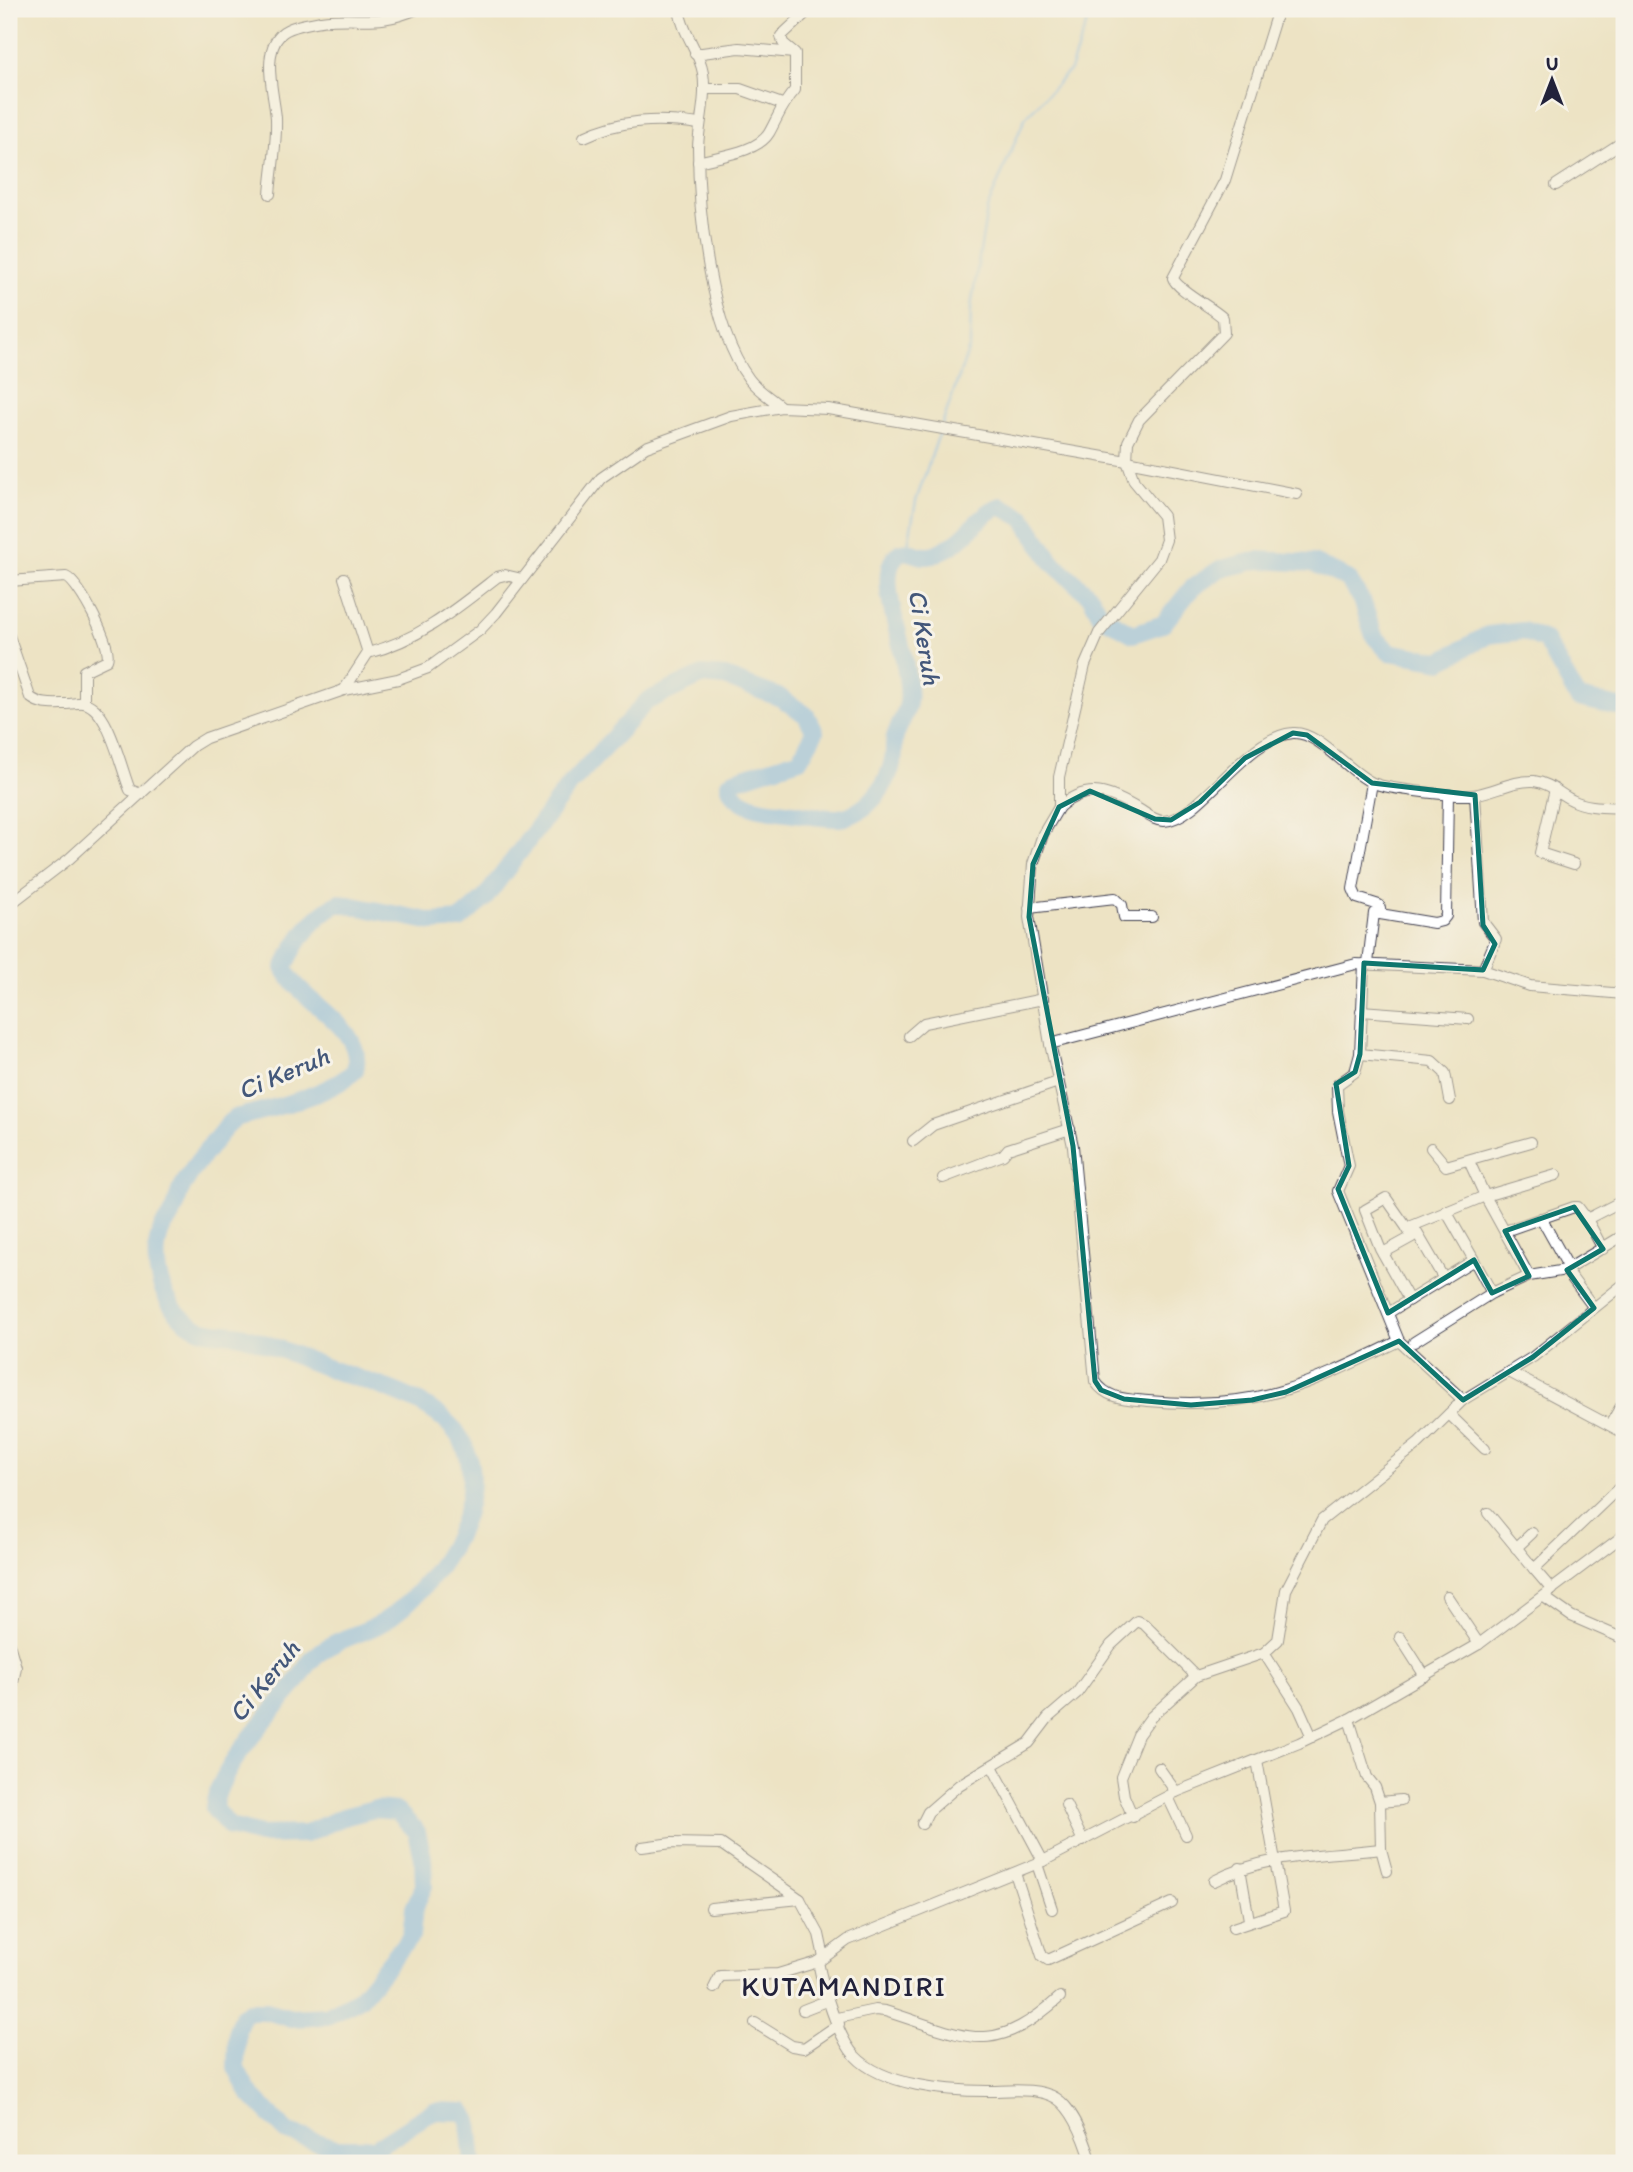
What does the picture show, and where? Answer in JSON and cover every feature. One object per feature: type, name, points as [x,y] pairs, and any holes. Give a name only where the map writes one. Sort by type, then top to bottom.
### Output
[{"type":"street","points":[[270,194],[276,118],[270,66],[275,41],[282,32],[321,21],[376,22],[417,9]]},
{"type":"street","points":[[679,9],[682,27],[703,71],[698,162],[706,243],[726,333],[749,378],[781,407]]},
{"type":"street","points":[[795,53],[783,43],[781,36],[810,9]]},
{"type":"street","points":[[1059,807],[1058,791],[1065,749],[1085,666],[1099,633],[1127,602],[1159,559],[1167,528],[1163,516],[1134,481],[1127,461],[1128,442],[1139,420],[1224,333],[1223,318],[1203,300],[1178,287],[1173,278],[1225,180],[1278,9]]},
{"type":"street","points":[[695,54],[739,48],[795,53]]},
{"type":"street","points":[[698,162],[761,142],[768,135],[782,104],[795,90],[795,53]]},
{"type":"street","points":[[704,89],[740,89],[782,104]]},
{"type":"street","points":[[584,137],[632,121],[668,120],[699,124]]},
{"type":"street","points":[[1556,185],[1624,141]]},
{"type":"street","points":[[9,905],[69,859],[193,746],[206,738],[344,690],[398,679],[428,668],[480,630],[601,478],[646,447],[700,426],[751,410],[781,407],[873,415],[1297,494]]},
{"type":"street","points":[[344,690],[368,653],[435,626],[497,577],[505,575],[522,579]]},
{"type":"street","points":[[9,581],[66,576],[76,584],[109,647],[107,660],[84,671],[85,703]]},
{"type":"street","points":[[344,578],[368,653]]},
{"type":"street","points":[[9,636],[30,697],[48,704],[85,703],[101,716],[131,790],[141,794]]},
{"type":"street","points":[[1399,1341],[1286,1392],[1252,1400],[1191,1405],[1125,1399],[1101,1390],[1095,1381],[1070,1129],[1049,1044],[1030,908],[1033,864],[1043,834],[1059,807],[1079,792],[1090,791],[1111,796],[1155,819],[1171,820],[1200,802],[1245,758],[1293,733],[1307,734],[1372,783],[1448,794],[1475,795],[1510,784],[1533,781],[1555,789],[1573,801],[1624,808]]},
{"type":"street","points":[[1372,783],[1353,889],[1357,898],[1379,905],[1381,914]]},
{"type":"street","points":[[1555,789],[1540,853],[1574,864]]},
{"type":"street","points":[[1448,794],[1446,916],[1442,921],[1434,923],[1373,915],[1366,964],[1360,1054],[1355,1072],[1337,1085],[1338,1111],[1349,1167],[1338,1191],[1399,1341],[1463,1400]]},
{"type":"street","points":[[1475,795],[1483,922],[1496,939],[1483,970]]},
{"type":"street","points":[[1030,908],[1115,898],[1122,905],[1124,917],[1152,917]]},
{"type":"street","points":[[1049,1044],[1366,964],[1483,970],[1530,986],[1624,994]]},
{"type":"street","points":[[909,1036],[924,1023],[1044,999]]},
{"type":"street","points":[[1362,1011],[1468,1019]]},
{"type":"street","points":[[1360,1054],[1432,1060],[1445,1073],[1450,1100]]},
{"type":"street","points":[[913,1140],[933,1125],[1058,1082]]},
{"type":"street","points":[[943,1178],[1003,1155],[1009,1149],[1070,1129]]},
{"type":"street","points":[[1431,1148],[1446,1166],[1531,1142]]},
{"type":"street","points":[[1469,1161],[1529,1276]]},
{"type":"street","points":[[1383,1253],[1412,1231],[1446,1211],[1485,1196],[1556,1175]]},
{"type":"street","points":[[1409,1300],[1383,1253],[1366,1212],[1367,1208],[1386,1198],[1444,1279]]},
{"type":"street","points":[[1587,1219],[1624,1200]]},
{"type":"street","points":[[1504,1231],[1578,1207],[1603,1248]]},
{"type":"street","points":[[1446,1211],[1492,1293]]},
{"type":"street","points":[[1541,1218],[1568,1269],[1594,1308]]},
{"type":"street","points":[[1414,1342],[1492,1293],[1529,1276],[1568,1269],[1624,1236]]},
{"type":"street","points":[[1388,1313],[1474,1260]]},
{"type":"street","points":[[1133,1817],[1124,1796],[1121,1777],[1138,1735],[1151,1717],[1196,1676],[1264,1653],[1278,1640],[1286,1590],[1322,1520],[1418,1444],[1463,1400],[1509,1372],[1624,1284]]},
{"type":"street","points":[[1509,1372],[1624,1433]]},
{"type":"street","points":[[1610,1425],[1624,1401]]},
{"type":"street","points":[[1448,1414],[1485,1449]]},
{"type":"street","points":[[1534,1570],[1624,1483]]},
{"type":"street","points":[[1488,1513],[1534,1570],[1548,1594],[1571,1616],[1624,1639]]},
{"type":"street","points":[[1516,1548],[1532,1533]]},
{"type":"street","points":[[713,1988],[720,1976],[778,1975],[821,1960],[848,1940],[889,1921],[1040,1863],[1172,1795],[1349,1719],[1479,1644],[1624,1535]]},
{"type":"street","points":[[1447,1596],[1479,1644]]},
{"type":"street","points":[[922,1824],[928,1812],[959,1785],[1029,1743],[1048,1718],[1077,1693],[1111,1646],[1137,1621],[1144,1624],[1196,1676]]},
{"type":"street","points":[[1400,1637],[1425,1676]]},
{"type":"street","points":[[9,1644],[16,1667],[13,1683],[9,1686]]},
{"type":"street","points":[[1264,1653],[1300,1708],[1312,1737]]},
{"type":"street","points":[[1349,1719],[1367,1777],[1375,1787],[1380,1802],[1381,1849],[1387,1871]]},
{"type":"street","points":[[1233,1928],[1249,1920],[1284,1910],[1277,1859],[1256,1760]]},
{"type":"street","points":[[992,1766],[1040,1863],[1052,1909]]},
{"type":"street","points":[[1159,1768],[1186,1835]]},
{"type":"street","points":[[1380,1802],[1401,1800]]},
{"type":"street","points":[[1066,1805],[1083,1841]]},
{"type":"street","points":[[642,1847],[672,1843],[721,1844],[800,1899],[818,1934],[826,2001],[838,2021],[847,2047],[866,2066],[897,2079],[976,2091],[1038,2092],[1054,2097],[1066,2108],[1079,2129],[1092,2163]]},
{"type":"street","points":[[1214,1881],[1240,1868],[1277,1859],[1381,1849]]},
{"type":"street","points":[[1240,1868],[1249,1920]]},
{"type":"street","points":[[1015,1873],[1042,1956],[1048,1960],[1172,1903]]},
{"type":"street","points":[[711,1908],[800,1899]]},
{"type":"street","points":[[755,2023],[792,2046],[804,2048],[838,2021],[885,2011],[971,2038],[990,2038],[1003,2036],[1035,2019],[1060,1997]]},
{"type":"street","points":[[803,2010],[826,2001]]},
{"type":"highlighted area","points":[[1293,733],[1307,735],[1372,783],[1475,795],[1483,925],[1495,944],[1483,970],[1364,963],[1360,1054],[1355,1072],[1336,1084],[1349,1166],[1338,1189],[1388,1313],[1474,1260],[1492,1293],[1529,1276],[1505,1231],[1574,1207],[1603,1249],[1567,1270],[1594,1308],[1533,1357],[1463,1400],[1399,1341],[1286,1392],[1252,1400],[1191,1405],[1124,1399],[1101,1390],[1095,1381],[1073,1146],[1029,917],[1033,864],[1059,807],[1090,791],[1155,819],[1171,820],[1200,802],[1245,758]]},
{"type":"waterway","points":[[942,425],[970,345],[971,307],[987,209],[1025,118],[1070,70],[1092,9]]},
{"type":"waterway","points":[[907,550],[916,501],[940,431]]},
{"type":"waterway","name":"Ci Keruh","points":[[473,2163],[469,2121],[464,2112],[433,2111],[375,2148],[336,2148],[287,2132],[249,2093],[236,2068],[237,2030],[243,2015],[249,2011],[266,2011],[291,2018],[327,2016],[360,1998],[411,1936],[414,1908],[424,1886],[423,1858],[417,1832],[397,1811],[374,1809],[343,1817],[305,1834],[260,1835],[230,1827],[214,1809],[223,1779],[257,1729],[297,1682],[313,1658],[333,1644],[383,1622],[419,1591],[436,1571],[462,1525],[469,1500],[471,1476],[467,1453],[458,1435],[446,1421],[429,1409],[391,1390],[255,1340],[198,1328],[176,1311],[162,1286],[157,1256],[162,1229],[173,1213],[180,1191],[191,1173],[229,1123],[235,1118],[316,1094],[345,1079],[355,1070],[356,1054],[342,1028],[292,981],[284,968],[313,922],[339,903],[433,922],[460,920],[485,898],[567,788],[647,701],[703,675],[725,677],[781,698],[806,715],[815,732],[800,759],[734,780],[729,784],[737,798],[752,806],[820,817],[839,818],[859,811],[882,788],[887,778],[894,756],[895,737],[908,703],[907,675],[890,598],[889,572],[892,562],[904,552],[923,556],[938,553],[951,546],[986,515],[1001,506],[1023,518],[1053,563],[1091,597],[1101,616],[1133,634],[1163,624],[1192,588],[1220,569],[1258,560],[1313,563],[1348,579],[1363,603],[1374,636],[1389,652],[1441,661],[1488,635],[1523,631],[1545,640],[1578,698],[1624,708]]},
{"type":"district","name":"KUTAMANDIRI","points":[[844,1986]]}]
